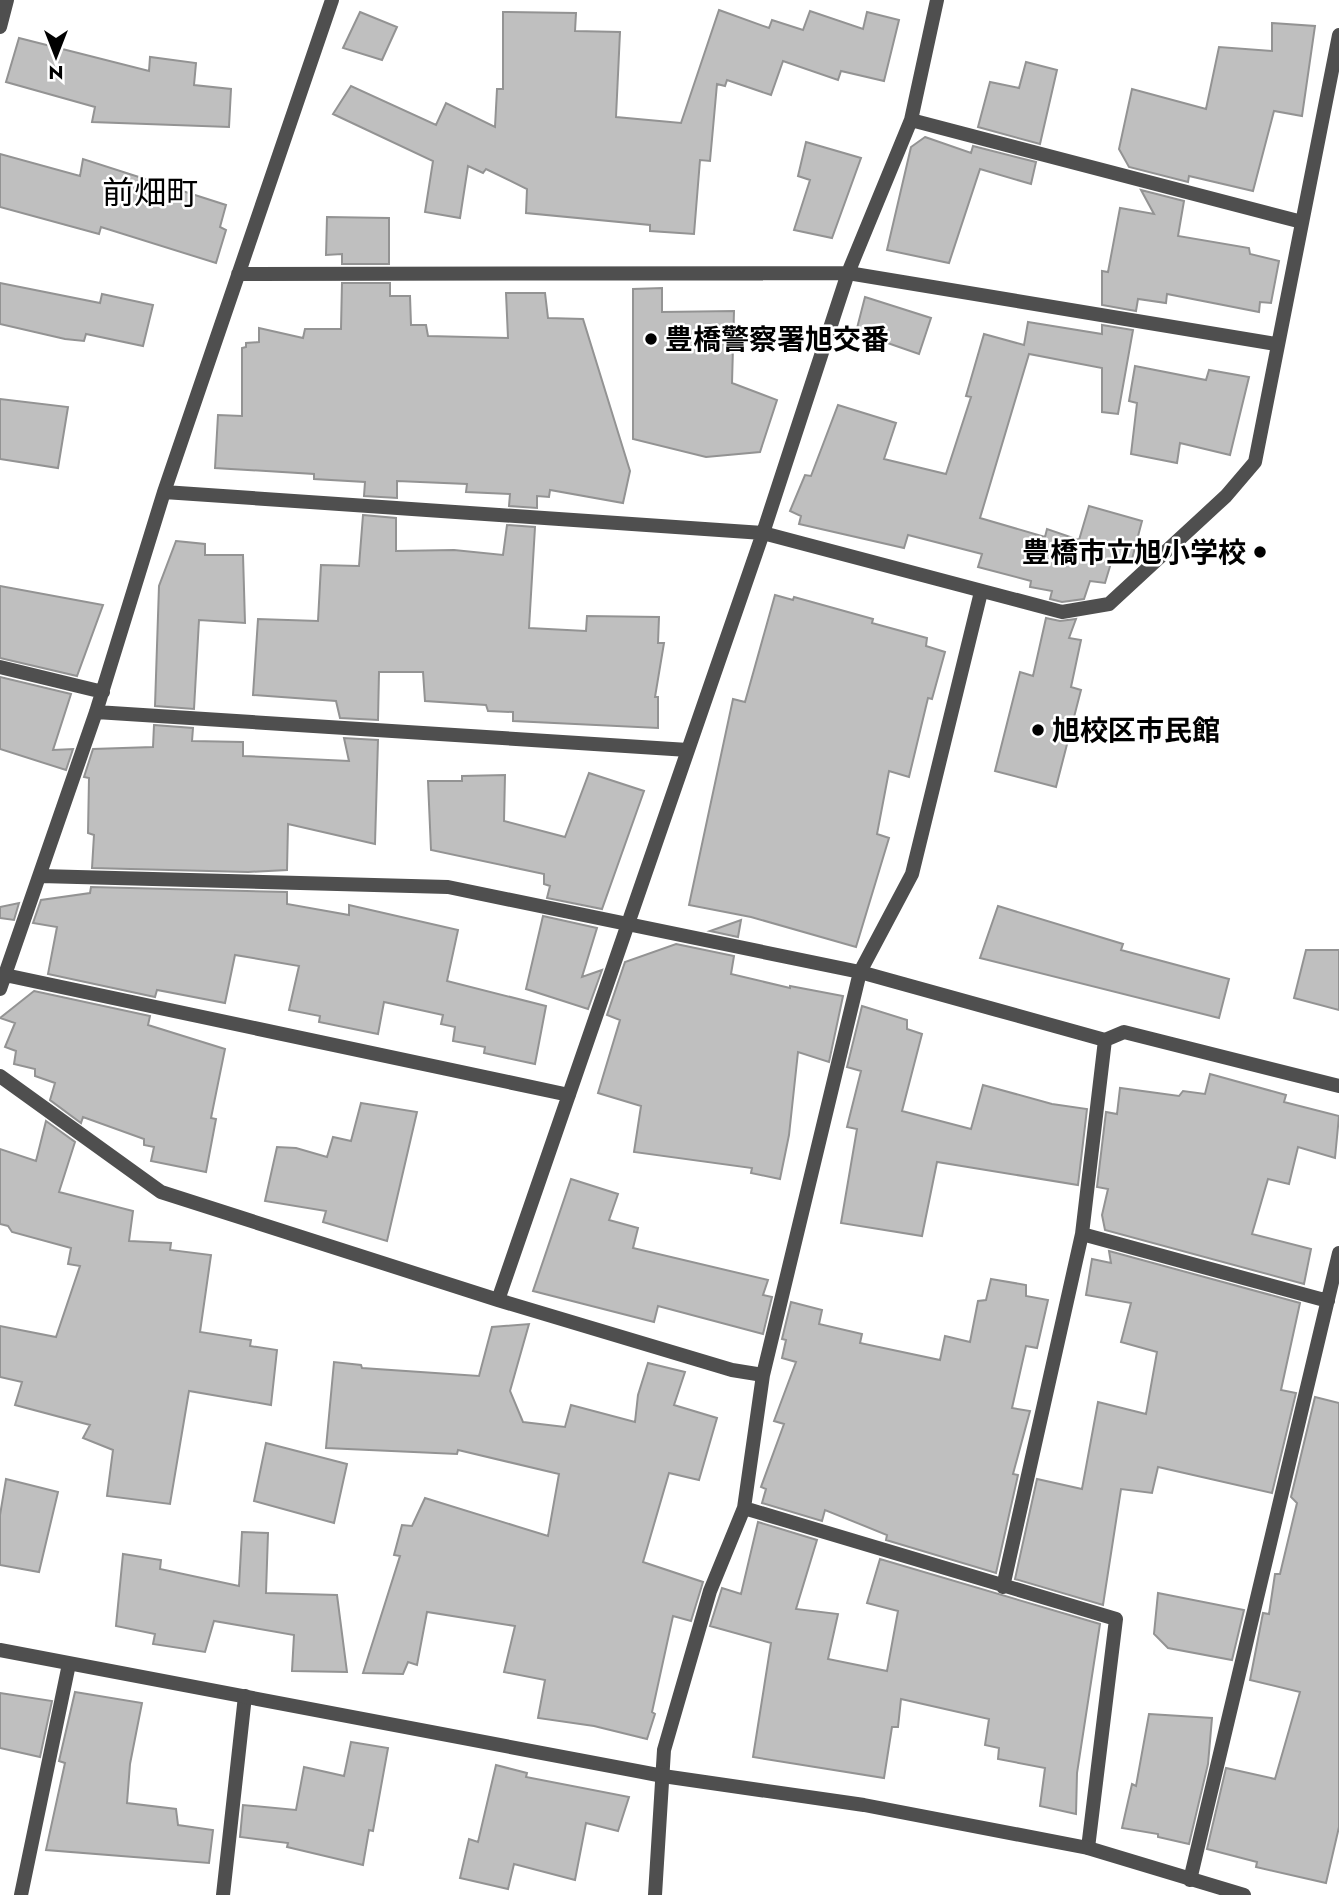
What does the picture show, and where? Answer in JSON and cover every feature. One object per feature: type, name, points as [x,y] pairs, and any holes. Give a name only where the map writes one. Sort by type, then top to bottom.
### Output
[{"type":"street","points":[[0,26],[7,0]]},
{"type":"street","points":[[332,0],[164,492],[103,692],[2,982],[569,1095]]},
{"type":"street","points":[[498,1300],[763,533],[848,273],[911,120],[937,0]]},
{"type":"street","points":[[164,492],[763,533],[1062,612],[1109,604],[1226,496],[1255,462],[1276,344],[1339,35]]},
{"type":"street","points":[[911,120],[1302,222]]},
{"type":"street","points":[[238,274],[848,273],[1276,344]]},
{"type":"street","points":[[655,1895],[664,1751],[710,1591],[744,1508],[763,1375],[860,972],[912,874],[981,592]]},
{"type":"street","points":[[0,667],[103,692]]},
{"type":"street","points":[[96,712],[688,750]]},
{"type":"street","points":[[40,876],[448,887],[860,972],[1105,1040],[1124,1032],[1339,1086]]},
{"type":"street","points":[[1003,1587],[1082,1234],[1105,1040]]},
{"type":"street","points":[[0,1076],[161,1192],[498,1300],[732,1370],[763,1375]]},
{"type":"street","points":[[1082,1234],[1332,1297]]},
{"type":"street","points":[[1190,1880],[1332,1297],[1339,1253]]},
{"type":"street","points":[[744,1508],[1116,1619],[1088,1848]]},
{"type":"street","points":[[0,1650],[663,1776],[863,1805],[1088,1848],[1244,1895]]},
{"type":"street","points":[[21,1895],[69,1664]]},
{"type":"street","points":[[223,1895],[245,1696]]},
{"type":"building","points":[[719,10],[769,28],[772,20],[803,30],[810,11],[863,29],[867,12],[899,20],[884,81],[841,71],[838,80],[783,61],[771,95],[727,80],[725,86],[717,84],[710,161],[700,160],[694,234],[650,231],[650,225],[526,213],[527,189],[486,169],[483,173],[468,166],[460,218],[425,212],[433,161],[333,114],[351,86],[436,125],[446,103],[495,127],[497,89],[503,89],[503,12],[576,13],[575,31],[620,32],[616,117],[681,123]]},
{"type":"building","points":[[360,12],[397,27],[382,60],[343,48]]},
{"type":"building","points":[[1272,23],[1315,26],[1302,116],[1274,111],[1253,191],[1189,176],[1188,182],[1129,167],[1119,149],[1132,89],[1206,109],[1219,47],[1272,51]]},
{"type":"building","points":[[19,38],[149,71],[150,57],[196,63],[194,85],[231,89],[229,127],[92,122],[95,107],[6,82]]},
{"type":"building","points":[[1026,62],[1057,70],[1040,144],[978,127],[990,82],[1019,88]]},
{"type":"building","points":[[925,137],[971,153],[973,146],[1036,162],[1031,184],[980,169],[949,263],[887,250],[911,147]]},
{"type":"building","points":[[806,142],[861,158],[832,238],[794,230],[810,180],[798,176]]},
{"type":"building","points":[[0,154],[80,176],[83,159],[226,205],[220,227],[226,230],[216,263],[101,227],[99,234],[0,207]]},
{"type":"building","points":[[1141,190],[1184,201],[1178,236],[1249,248],[1250,254],[1279,261],[1271,303],[1260,302],[1259,312],[1167,294],[1166,303],[1138,299],[1136,311],[1102,305],[1102,271],[1108,272],[1120,208],[1154,214]]},
{"type":"building","points":[[327,217],[389,218],[389,264],[342,264],[342,254],[326,255]]},
{"type":"building","points":[[0,283],[100,303],[102,294],[153,305],[143,346],[86,334],[84,341],[65,339],[0,324]]},
{"type":"building","points":[[342,283],[390,283],[390,296],[410,296],[411,325],[426,325],[428,336],[508,338],[506,293],[545,293],[548,318],[583,319],[630,471],[623,503],[550,490],[549,497],[537,496],[537,508],[509,506],[510,494],[466,492],[467,484],[397,481],[397,498],[364,496],[365,482],[314,479],[314,474],[215,468],[218,415],[242,416],[242,348],[246,347],[246,343],[259,342],[259,328],[303,338],[305,329],[341,329]]},
{"type":"building","points":[[662,288],[662,312],[734,311],[732,383],[777,400],[760,452],[706,457],[633,439],[633,289]]},
{"type":"building","points":[[865,297],[931,318],[919,354],[856,332]]},
{"type":"building","points":[[1028,322],[1102,334],[1102,325],[1133,330],[1118,414],[1102,412],[1102,368],[1029,354],[980,518],[1045,537],[1047,529],[1079,540],[1089,506],[1142,521],[1132,559],[1114,553],[1105,583],[1090,581],[1084,599],[1062,602],[1050,599],[1052,591],[1030,587],[1031,581],[978,567],[982,554],[908,535],[904,548],[799,524],[801,516],[790,511],[805,475],[811,476],[838,405],[896,423],[884,459],[946,474],[971,397],[966,396],[984,334],[1024,345]]},
{"type":"building","points":[[1135,366],[1206,380],[1209,370],[1249,377],[1230,455],[1180,443],[1177,463],[1131,454],[1137,403],[1129,401]]},
{"type":"building","points":[[0,399],[68,407],[58,468],[0,459]]},
{"type":"building","points":[[363,515],[396,518],[396,551],[454,550],[503,555],[507,525],[535,527],[529,628],[586,631],[587,616],[659,617],[658,643],[664,643],[655,697],[658,697],[658,728],[513,721],[513,712],[488,711],[486,705],[425,701],[423,672],[379,672],[378,720],[340,718],[336,701],[253,695],[258,619],[318,621],[321,565],[359,566]]},
{"type":"building","points":[[176,541],[205,544],[205,555],[243,555],[245,623],[199,620],[194,709],[155,706],[159,586]]},
{"type":"building","points":[[0,586],[103,605],[77,676],[0,658]]},
{"type":"building","points":[[775,595],[793,600],[794,597],[873,619],[872,623],[927,638],[926,646],[945,652],[932,699],[928,698],[909,777],[889,771],[877,834],[889,838],[856,947],[751,917],[689,905],[733,699],[745,702]]},
{"type":"building","name":"旭校区市民館","points":[[1046,618],[1060,621],[1076,619],[1069,638],[1081,640],[1071,687],[1081,690],[1056,787],[995,771],[1020,672],[1033,676]]},
{"type":"building","points":[[0,677],[71,694],[53,750],[73,749],[66,770],[0,749]]},
{"type":"building","points":[[154,725],[193,728],[192,741],[243,742],[243,756],[349,761],[344,738],[378,740],[375,844],[288,824],[287,870],[248,872],[92,868],[94,835],[88,833],[89,778],[84,777],[93,749],[153,747]]},
{"type":"building","points":[[589,773],[644,791],[602,909],[547,898],[550,886],[544,884],[544,874],[431,850],[428,781],[462,781],[462,776],[505,775],[504,821],[565,837]]},
{"type":"building","points":[[91,887],[287,892],[287,904],[349,915],[349,905],[458,930],[447,981],[546,1006],[535,1064],[484,1053],[485,1047],[453,1041],[455,1027],[441,1024],[443,1015],[384,1002],[378,1034],[319,1022],[320,1016],[289,1010],[299,966],[235,955],[225,1003],[157,990],[155,997],[48,974],[57,927],[33,923],[41,900],[90,893]]},
{"type":"building","points":[[19,903],[14,920],[0,918],[0,907]]},
{"type":"building","points":[[998,906],[1123,944],[1121,950],[1229,979],[1219,1018],[980,958]]},
{"type":"building","points":[[543,916],[597,928],[582,977],[602,970],[588,1009],[526,989]]},
{"type":"building","points":[[741,920],[738,937],[710,931]]},
{"type":"building","points":[[676,944],[734,956],[731,974],[790,988],[843,996],[829,1062],[798,1052],[789,1135],[780,1179],[751,1173],[752,1168],[634,1152],[641,1106],[598,1093],[620,1020],[607,1015],[625,962]]},
{"type":"building","points":[[1306,950],[1339,950],[1339,1010],[1294,998]]},
{"type":"building","points":[[34,991],[150,1016],[148,1025],[225,1049],[211,1118],[216,1119],[206,1172],[151,1161],[154,1147],[144,1145],[144,1139],[83,1117],[81,1123],[50,1100],[55,1083],[35,1076],[35,1069],[14,1064],[16,1051],[5,1047],[15,1023],[0,1018]]},
{"type":"building","points":[[862,1006],[907,1020],[907,1029],[922,1034],[902,1111],[971,1129],[983,1085],[1052,1104],[1087,1109],[1078,1185],[937,1162],[922,1236],[841,1223],[857,1129],[847,1127],[861,1071],[847,1067]]},
{"type":"building","points":[[1210,1074],[1286,1095],[1284,1102],[1339,1116],[1335,1158],[1298,1147],[1289,1184],[1268,1179],[1252,1234],[1311,1249],[1304,1284],[1105,1230],[1102,1215],[1108,1189],[1097,1187],[1106,1112],[1117,1114],[1120,1088],[1179,1096],[1183,1091],[1205,1094]]},
{"type":"building","points":[[361,1103],[417,1112],[387,1241],[323,1222],[326,1211],[265,1201],[277,1147],[296,1148],[327,1157],[333,1137],[351,1141]]},
{"type":"building","points":[[46,1121],[75,1142],[59,1192],[133,1211],[129,1241],[171,1243],[170,1250],[211,1255],[200,1332],[251,1340],[250,1346],[277,1350],[271,1405],[189,1391],[170,1504],[107,1496],[113,1450],[83,1438],[90,1425],[15,1405],[22,1382],[0,1377],[0,1326],[56,1337],[80,1266],[68,1264],[71,1248],[12,1232],[8,1226],[0,1224],[0,1149],[36,1161]]},
{"type":"building","points":[[571,1179],[618,1194],[609,1220],[638,1228],[633,1248],[768,1280],[763,1295],[772,1297],[763,1334],[658,1306],[654,1322],[533,1291]]},
{"type":"building","points":[[1109,1251],[1300,1303],[1281,1390],[1296,1393],[1272,1493],[1158,1467],[1152,1493],[1121,1489],[1103,1605],[1015,1579],[1037,1479],[1082,1489],[1098,1402],[1146,1414],[1157,1352],[1121,1342],[1131,1303],[1086,1295],[1092,1259],[1111,1263]]},
{"type":"building","points":[[991,1279],[1026,1285],[1026,1296],[1048,1300],[1037,1348],[1026,1346],[1012,1408],[1030,1411],[1013,1474],[1018,1475],[996,1573],[886,1540],[887,1535],[825,1510],[822,1521],[762,1503],[766,1489],[761,1487],[784,1424],[774,1421],[796,1362],[782,1358],[786,1340],[782,1339],[791,1302],[822,1310],[819,1324],[862,1334],[860,1343],[940,1360],[945,1336],[970,1342],[978,1301],[986,1300]]},
{"type":"building","points":[[529,1324],[510,1391],[523,1422],[565,1427],[571,1405],[635,1422],[638,1395],[648,1363],[685,1372],[674,1405],[717,1418],[699,1480],[669,1473],[643,1562],[703,1582],[691,1621],[673,1616],[652,1712],[655,1714],[647,1739],[594,1726],[538,1718],[545,1680],[504,1672],[515,1626],[427,1612],[417,1665],[408,1662],[403,1674],[363,1673],[400,1556],[394,1555],[402,1525],[412,1526],[425,1498],[548,1536],[559,1474],[458,1450],[457,1454],[326,1448],[334,1362],[361,1365],[362,1368],[479,1376],[492,1327]]},
{"type":"building","points":[[1315,1397],[1339,1403],[1339,1827],[1326,1883],[1256,1867],[1257,1862],[1207,1849],[1226,1768],[1275,1779],[1300,1692],[1250,1680],[1263,1613],[1269,1614],[1275,1574],[1280,1574],[1297,1503],[1291,1497]]},
{"type":"building","points":[[266,1443],[347,1464],[334,1523],[254,1501]]},
{"type":"building","points":[[6,1479],[58,1492],[39,1572],[0,1565],[0,1515]]},
{"type":"building","points":[[758,1522],[817,1540],[796,1609],[838,1614],[828,1659],[887,1671],[898,1611],[867,1603],[880,1559],[1100,1624],[1077,1773],[1076,1814],[1040,1806],[1045,1768],[998,1759],[999,1748],[985,1745],[989,1719],[901,1699],[898,1727],[892,1727],[884,1778],[753,1757],[771,1643],[710,1626],[722,1588],[741,1594]]},
{"type":"building","points":[[242,1532],[268,1533],[266,1593],[337,1595],[347,1672],[292,1671],[294,1635],[214,1621],[205,1652],[153,1644],[155,1634],[116,1626],[123,1554],[161,1560],[160,1569],[239,1586]]},
{"type":"building","points":[[1158,1593],[1244,1610],[1232,1660],[1168,1648],[1154,1634]]},
{"type":"building","points":[[75,1692],[142,1703],[130,1764],[127,1803],[176,1809],[178,1825],[213,1830],[209,1863],[46,1850],[65,1763],[59,1761]]},
{"type":"building","points":[[0,1693],[52,1701],[40,1757],[0,1748]]},
{"type":"building","points":[[1149,1714],[1212,1718],[1208,1764],[1189,1844],[1158,1837],[1158,1834],[1122,1828],[1132,1784],[1136,1786]]},
{"type":"building","points":[[351,1742],[388,1748],[373,1831],[369,1830],[363,1865],[287,1847],[288,1843],[240,1837],[243,1805],[296,1810],[304,1767],[344,1776]]},
{"type":"building","points":[[496,1765],[527,1773],[526,1777],[629,1797],[618,1831],[586,1823],[575,1880],[514,1864],[508,1889],[460,1878],[469,1839],[478,1842]]},
{"type":"place","name":"豊橋警察署旭交番","points":[[651,339]]},
{"type":"place","name":"豊橋市立旭小学校","points":[[1260,552]]},
{"type":"place","name":"旭校区市民館","points":[[1038,730]]},
{"type":"district","name":"前畑町","points":[[150,193]]}]
